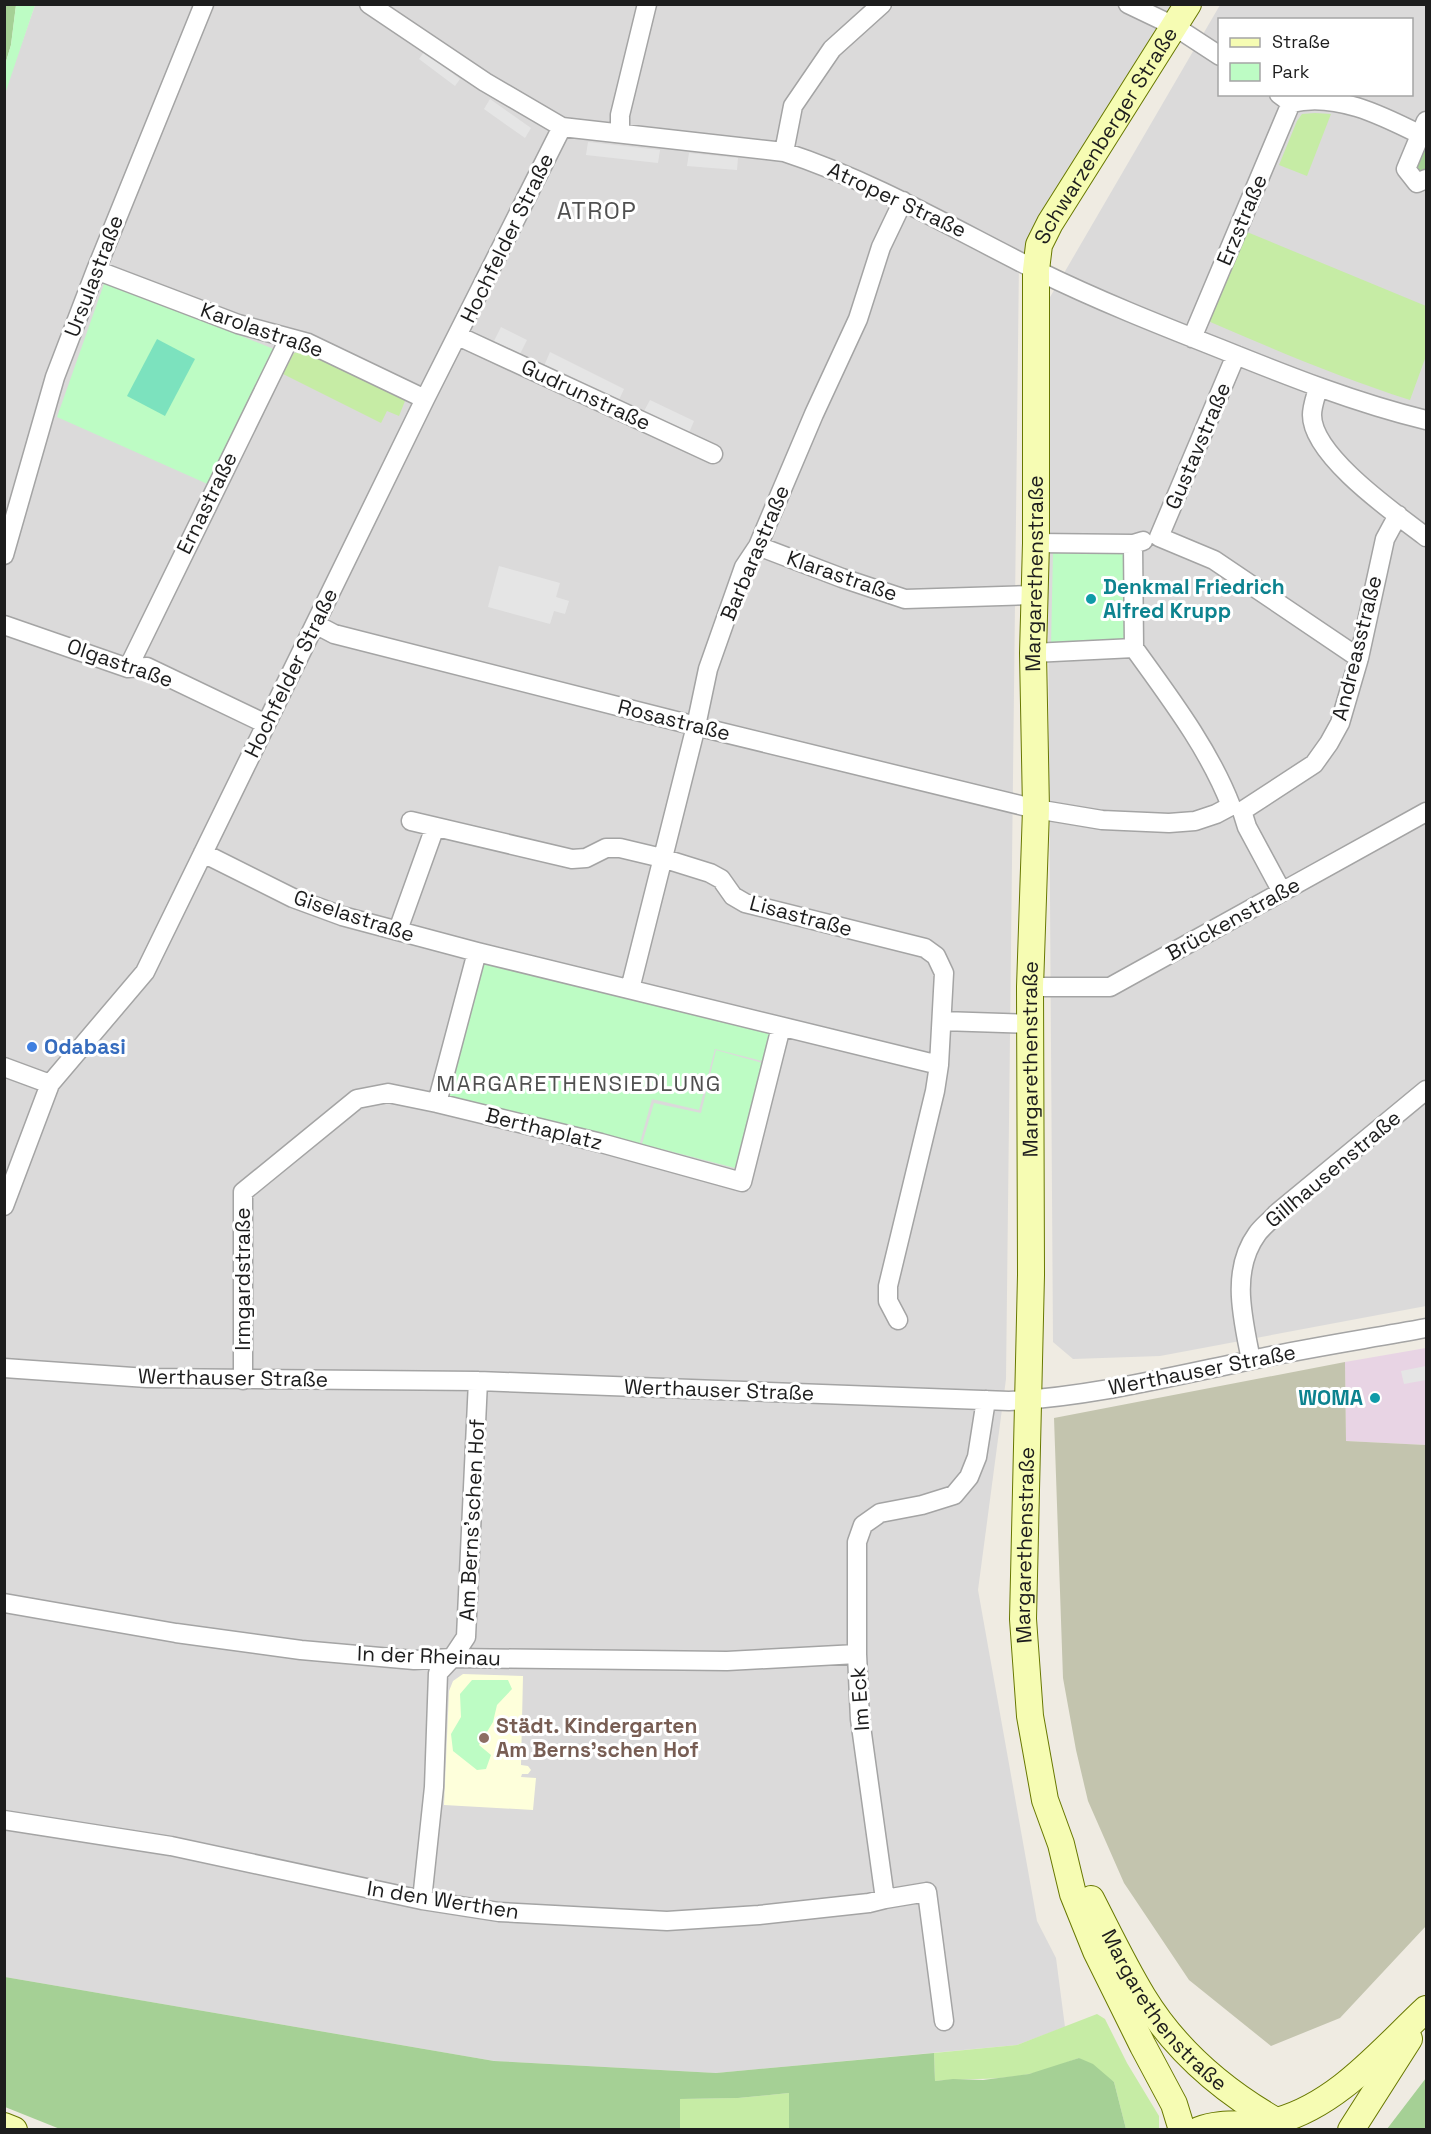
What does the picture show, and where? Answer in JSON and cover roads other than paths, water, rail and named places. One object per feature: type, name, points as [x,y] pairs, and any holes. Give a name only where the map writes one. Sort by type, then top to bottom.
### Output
[{"type":"main road","name":"Schwarzenberger Straße","points":[[1036,270],[1040,245],[1050,223],[1188,4]]},
{"type":"main road","name":"Margarethenstraße","points":[[1036,270],[1036,543],[1033,653],[1036,809],[1030,987],[1031,1240],[1023,1619],[1030,1716],[1045,1800],[1061,1844],[1073,1893],[1096,1951],[1174,2104],[1182,2130]]},
{"type":"main road","name":"Margarethenstraße","points":[[1061,1844],[1143,1998],[1167,2031],[1195,2063],[1215,2081],[1278,2126]]},
{"type":"main road","points":[[1199,2130],[1224,2123],[1247,2127],[1278,2126],[1344,2087],[1426,2009]]},
{"type":"main road","points":[[1351,2130],[1426,2014]]},
{"type":"main road","points":[[4,2126],[14,2130]]},
{"type":"street","name":"Ursulastraße","points":[[4,555],[55,377],[204,4]]},
{"type":"street","name":"Atroper Straße","points":[[369,4],[485,82],[562,126],[784,152],[852,177],[1036,270],[1192,338],[1318,388],[1426,420]]},
{"type":"street","points":[[620,133],[620,115],[647,4]]},
{"type":"street","points":[[784,152],[793,106],[832,49],[882,4]]},
{"type":"street","points":[[1128,4],[1174,26],[1218,55]]},
{"type":"street","points":[[1285,99],[1334,100],[1423,128],[1406,169],[1417,183],[1426,179]]},
{"type":"street","name":"Erzstraße","points":[[1192,338],[1285,99]]},
{"type":"street","name":"Hochfelder Straße","points":[[4,1206],[50,1084],[145,972],[425,399],[562,126]]},
{"type":"street","name":"Barbarastraße","points":[[630,989],[696,726],[708,669],[744,567],[758,546],[814,414],[858,319],[881,247],[903,201]]},
{"type":"street","name":"Karolastraße","points":[[96,270],[238,324],[308,343],[425,399]]},
{"type":"street","name":"Gudrunstraße","points":[[458,336],[713,454]]},
{"type":"street","name":"Ernastraße","points":[[128,668],[289,339]]},
{"type":"street","name":"Gustavstraße","points":[[1159,537],[1236,356]]},
{"type":"street","points":[[1318,388],[1312,416],[1318,438],[1337,463],[1426,537]]},
{"type":"street","name":"Andreasstraße","points":[[1036,809],[1102,820],[1169,823],[1195,821],[1236,808],[1314,764],[1340,723],[1359,658],[1385,539],[1398,515]]},
{"type":"street","points":[[1036,543],[1133,544],[1159,537],[1214,560],[1359,658]]},
{"type":"street","points":[[1133,544],[1134,648],[1183,717],[1282,892]]},
{"type":"street","name":"Klarastraße","points":[[758,546],[842,578],[905,598],[1035,595]]},
{"type":"street","name":"Rosastraße","points":[[315,624],[334,634],[1036,809]]},
{"type":"street","name":"Olgastraße","points":[[4,625],[128,668],[147,667],[266,724]]},
{"type":"street","points":[[1033,653],[1134,648]]},
{"type":"street","name":"Brückenstraße","points":[[1030,987],[1110,987],[1426,812]]},
{"type":"street","name":"Lisastraße","points":[[411,821],[572,859],[586,858],[606,848],[620,848],[662,858],[710,873],[721,879],[733,896],[746,903],[925,948],[936,956],[944,973],[939,1065],[888,1286],[888,1301],[898,1320]]},
{"type":"street","points":[[398,930],[435,827]]},
{"type":"street","name":"Giselastraße","points":[[203,853],[293,898],[343,916],[477,952]]},
{"type":"street","points":[[437,1103],[477,952],[939,1065]]},
{"type":"street","points":[[942,1021],[1030,1024]]},
{"type":"street","name":"Berthaplatz","points":[[437,1103],[601,1143],[742,1182],[781,1028]]},
{"type":"street","points":[[4,1067],[50,1084]]},
{"type":"street","name":"Gillhausenstraße","points":[[1251,1360],[1240,1303],[1245,1257],[1257,1234],[1276,1214],[1426,1090]]},
{"type":"street","name":"Irmgardstraße","points":[[243,1380],[243,1192],[357,1099],[388,1093],[437,1103]]},
{"type":"street","name":"Werthauser Straße","points":[[4,1368],[147,1378],[478,1381],[986,1401],[1028,1400],[1148,1381],[1426,1328]]},
{"type":"street","name":"Am Berns'schen Hof","points":[[422,1900],[434,1786],[438,1673],[452,1658],[466,1637],[478,1381]]},
{"type":"street","name":"Im Eck","points":[[885,1899],[860,1719],[857,1654],[857,1542],[863,1525],[880,1513],[922,1505],[954,1495],[969,1477],[977,1456],[986,1401]]},
{"type":"street","name":"In der Rheinau","points":[[4,1603],[176,1633],[301,1650],[414,1660],[452,1658],[727,1661],[857,1654]]},
{"type":"street","name":"In den Werthen","points":[[4,1820],[171,1846],[422,1900],[499,1911],[667,1921],[869,1904],[885,1899]]},
{"type":"street","points":[[885,1899],[927,1892],[944,2021]]},
{"type":"place","name":"Denkmal Friedrich Alfred Krupp","points":[[1091,599]]},
{"type":"place","name":"Odabasi","points":[[32,1047]]},
{"type":"place","name":"WOMA","points":[[1375,1398]]},
{"type":"place","name":"Städt. Kindergarten Am Berns'schen Hof","points":[[484,1738]]},
{"type":"district","name":"ATROP","points":[[597,211]]},
{"type":"district","name":"MARGARETHENSIEDLUNG","points":[[579,1083]]}]
